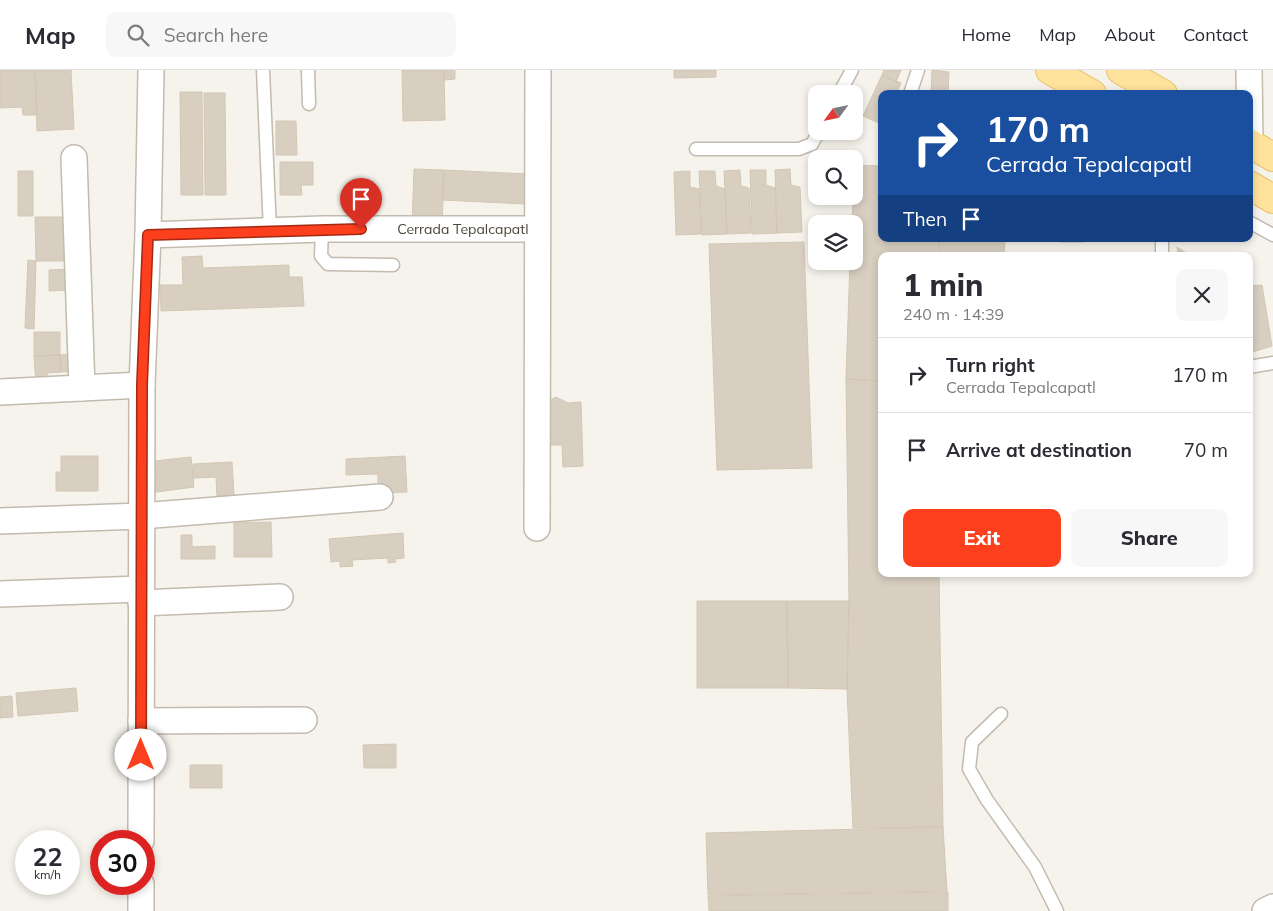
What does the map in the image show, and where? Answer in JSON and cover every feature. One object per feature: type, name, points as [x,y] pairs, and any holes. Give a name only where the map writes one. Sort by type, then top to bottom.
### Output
[{"type":"main road","points":[[1050,70],[1085,90]]},
{"type":"main road","points":[[1120,70],[1150,90]]},
{"type":"main road","points":[[1253,145],[1273,157]]},
{"type":"main road","points":[[1253,187],[1273,199]]},
{"type":"street","points":[[141,830],[142,385],[148,235],[151,70]]},
{"type":"street","points":[[537,528],[538,70]]},
{"type":"street","points":[[1249,70],[1249,90]]},
{"type":"street","points":[[74,158],[82,388]]},
{"type":"street","name":"Cerrada Tepalcapatl","points":[[148,235],[322,229],[537,229]]},
{"type":"street","points":[[0,392],[142,385]]},
{"type":"street","points":[[0,521],[141,516],[380,497]]},
{"type":"street","points":[[0,594],[280,597]]},
{"type":"street","points":[[141,721],[304,720]]},
{"type":"street","points":[[141,895],[141,911]]},
{"type":"street","points":[[1265,911],[1273,907]]},
{"type":"lane","points":[[263,70],[270,231]]},
{"type":"lane","points":[[308,70],[309,104]]},
{"type":"lane","points":[[844,85],[852,70]]},
{"type":"lane","points":[[911,90],[918,70]]},
{"type":"lane","points":[[696,149],[800,149],[812,144],[814,140]]},
{"type":"lane","points":[[1253,224],[1273,235]]},
{"type":"lane","points":[[322,229],[321,256],[328,264],[393,265]]},
{"type":"lane","points":[[1253,366],[1273,363]]},
{"type":"lane","points":[[1001,714],[972,742],[969,769],[987,800],[1035,867],[1057,911]]},
{"type":"building","points":[[0,70],[35,70],[37,115],[23,115],[22,107],[0,108]]},
{"type":"building","points":[[35,70],[71,70],[74,129],[37,131]]},
{"type":"building","points":[[402,70],[444,70],[445,120],[403,121]]},
{"type":"building","points":[[444,70],[455,70],[455,79],[444,80]]},
{"type":"building","points":[[674,70],[716,70],[716,77],[674,78]]},
{"type":"building","points":[[884,70],[901,70],[896,82],[882,75]]},
{"type":"building","points":[[932,70],[949,72],[948,90],[931,90]]},
{"type":"building","points":[[882,75],[901,83],[898,90],[878,90],[878,123],[863,116]]},
{"type":"building","points":[[180,92],[202,92],[203,195],[181,195]]},
{"type":"building","points":[[204,93],[225,93],[226,195],[205,195]]},
{"type":"building","points":[[276,121],[296,121],[297,155],[276,155]]},
{"type":"building","points":[[280,162],[313,162],[313,185],[301,185],[302,195],[280,195]]},
{"type":"building","points":[[863,165],[878,166],[878,242],[939,242],[939,252],[878,252],[878,381],[846,379],[850,270],[863,270],[863,215],[852,215],[853,205],[863,205]]},
{"type":"building","points":[[414,169],[444,170],[442,227],[412,226]]},
{"type":"building","points":[[790,169],[791,185],[800,187],[802,232],[777,233],[775,170]]},
{"type":"building","points":[[444,170],[527,174],[525,204],[442,200]]},
{"type":"building","points":[[740,170],[741,186],[749,188],[751,233],[727,234],[724,171]]},
{"type":"building","points":[[750,170],[766,170],[766,185],[775,188],[777,233],[752,234]]},
{"type":"building","points":[[18,171],[33,171],[33,216],[18,216]]},
{"type":"building","points":[[690,171],[690,187],[699,189],[701,234],[676,235],[674,172]]},
{"type":"building","points":[[699,171],[715,171],[716,186],[725,189],[727,234],[702,235]]},
{"type":"building","points":[[35,217],[70,217],[71,261],[36,261]]},
{"type":"building","points":[[804,242],[812,468],[717,470],[709,244]]},
{"type":"building","points":[[939,242],[1005,242],[1004,252],[939,252]]},
{"type":"building","points":[[1177,247],[1185,252],[1178,252]]},
{"type":"building","points":[[202,256],[203,268],[289,265],[289,277],[302,277],[304,306],[161,311],[160,285],[183,285],[182,257]]},
{"type":"building","points":[[28,260],[36,261],[34,329],[25,328]]},
{"type":"building","points":[[71,269],[71,290],[49,291],[49,270]]},
{"type":"building","points":[[1262,285],[1272,346],[1253,352],[1253,286]]},
{"type":"building","points":[[34,332],[60,332],[60,355],[34,356]]},
{"type":"building","points":[[74,354],[75,371],[61,372],[60,355]]},
{"type":"building","points":[[60,355],[61,372],[47,373],[47,383],[36,384],[34,356]]},
{"type":"building","points":[[846,379],[878,381],[878,577],[939,577],[943,827],[853,828],[847,689],[849,601]]},
{"type":"building","points":[[556,397],[568,403],[581,402],[583,466],[563,467],[562,445],[549,445],[547,412],[551,400]]},
{"type":"building","points":[[61,456],[98,456],[98,491],[56,491],[56,472],[61,472]]},
{"type":"building","points":[[405,456],[407,492],[378,493],[378,474],[346,475],[346,459]]},
{"type":"building","points":[[191,457],[194,487],[149,493],[145,462]]},
{"type":"building","points":[[232,462],[234,495],[217,496],[216,477],[193,478],[193,464]]},
{"type":"building","points":[[271,522],[272,557],[234,557],[234,523]]},
{"type":"building","points":[[403,533],[404,558],[395,559],[396,562],[388,563],[388,558],[352,560],[353,566],[340,567],[340,561],[331,562],[329,539]]},
{"type":"building","points":[[181,535],[192,535],[192,547],[215,546],[215,559],[181,559]]},
{"type":"building","points":[[697,601],[787,601],[788,688],[697,688]]},
{"type":"building","points":[[787,601],[849,601],[847,689],[788,688]]},
{"type":"building","points":[[76,688],[78,711],[18,716],[16,693]]},
{"type":"building","points":[[12,696],[13,717],[0,718],[0,697]]},
{"type":"building","points":[[396,744],[396,768],[364,768],[363,745]]},
{"type":"building","points":[[190,765],[222,765],[222,788],[190,788]]},
{"type":"building","points":[[943,827],[947,891],[708,895],[706,833]]},
{"type":"building","points":[[948,892],[948,911],[709,911],[708,896]]},
{"type":"route","points":[[141,755],[142,385],[148,235],[361,229]]}]
